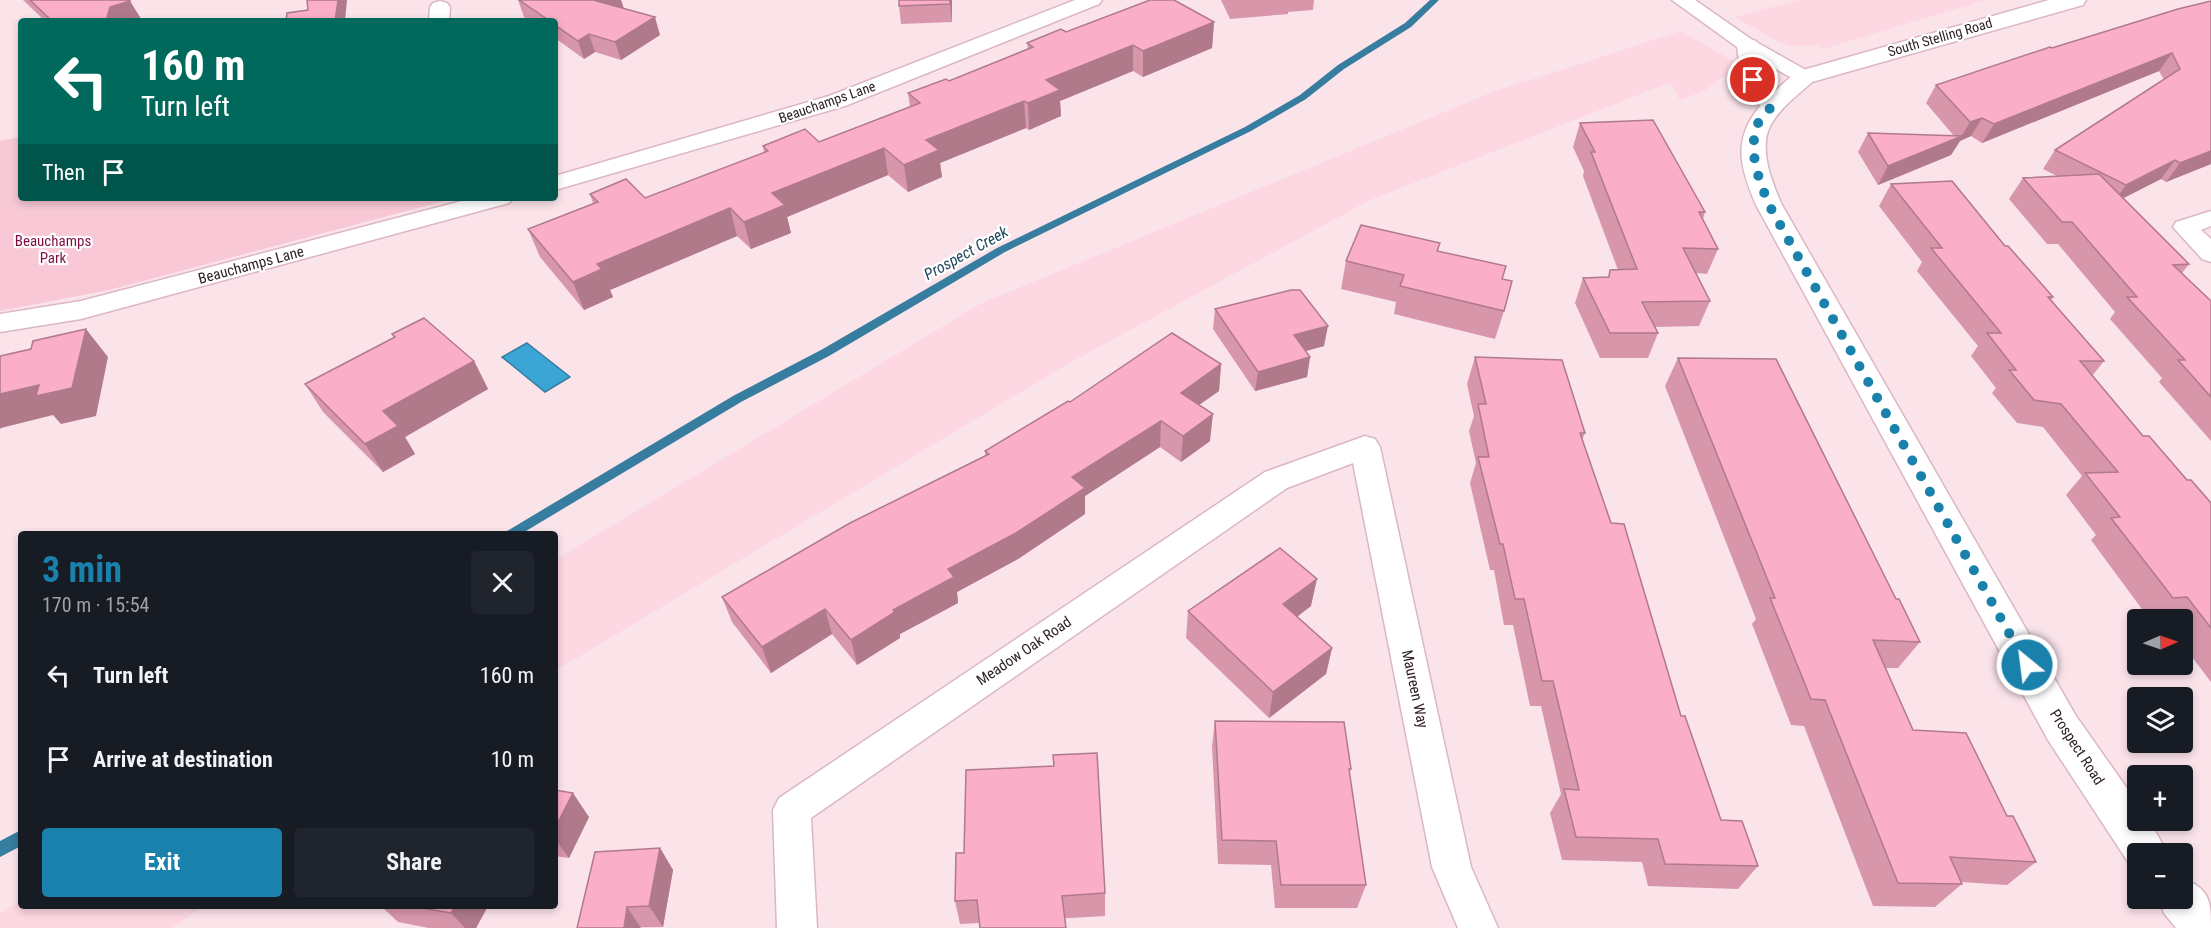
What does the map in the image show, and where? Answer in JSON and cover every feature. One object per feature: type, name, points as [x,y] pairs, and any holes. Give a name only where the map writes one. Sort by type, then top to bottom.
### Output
[{"type":"main road","name":"South Stelling Road","points":[[1804,77],[2075,0]]},
{"type":"main road","points":[[1749,46],[1753,80],[1772,106]]},
{"type":"main road","name":"Prospect Road","points":[[1804,77],[1772,106],[1758,124],[1754,148],[1756,175],[1769,205],[2062,728],[2140,843]]},
{"type":"main road","points":[[2189,909],[2204,928]]},
{"type":"street","name":"Beauchamps Lane","points":[[560,182],[837,101],[1056,5],[1092,0]]},
{"type":"street","points":[[1682,0],[1749,46],[1804,77]]},
{"type":"street","name":"Beauchamps Lane","points":[[0,322],[81,309],[490,201]]},
{"type":"street","points":[[2211,218],[2185,227],[2211,254]]},
{"type":"street","name":"Meadow Oak Road","points":[[797,928],[792,810],[1276,480],[1365,447]]},
{"type":"street","name":"Maureen Way","points":[[1365,447],[1452,867],[1478,928]]},
{"type":"shaded area","points":[[1802,0],[1985,0],[1823,49],[1818,46],[1791,46],[1777,41],[1735,17]]},
{"type":"shaded area","points":[[1681,31],[1743,67],[1718,80],[1704,91],[1680,100],[1671,82],[1370,200],[1071,362],[558,669],[558,558],[980,304],[1493,92]]},
{"type":"shaded area","points":[[18,902],[18,909],[200,909],[172,928],[0,928],[0,914]]},
{"type":"green space","name":"Beauchamps Park","points":[[18,138],[18,201],[445,201],[109,290],[0,311],[0,141]]},
{"type":"water","points":[[527,343],[570,377],[545,392],[502,357]]},
{"type":"building","points":[[30,0],[130,1],[110,7],[107,18],[49,18]]},
{"type":"building","points":[[307,0],[338,0],[335,18],[286,18],[287,13],[308,10]]},
{"type":"building","points":[[519,0],[593,0],[655,17],[615,42],[589,34],[578,41],[558,27],[558,18],[546,18]]},
{"type":"building","points":[[899,0],[950,0],[950,4],[899,6]]},
{"type":"building","points":[[1150,0],[1174,0],[1214,22],[1143,51],[1133,45],[1046,80],[1060,90],[1028,103],[1024,101],[926,140],[939,150],[904,165],[884,148],[772,193],[785,205],[744,222],[730,208],[597,264],[602,269],[573,282],[528,229],[598,202],[590,194],[626,179],[645,198],[768,151],[763,146],[805,129],[819,142],[920,103],[908,93],[946,79],[949,81],[1033,47],[1027,43],[1061,29],[1066,32]]},
{"type":"building","points":[[2211,1],[2211,151],[2180,163],[2175,160],[2126,185],[2055,150],[2180,69],[2172,53],[1994,124],[1982,118],[1970,122],[1936,85],[2050,47]]},
{"type":"building","points":[[1653,120],[1705,212],[1699,212],[1718,249],[1683,248],[1710,301],[1642,302],[1658,333],[1610,333],[1583,278],[1609,277],[1610,270],[1637,269],[1591,152],[1595,152],[1580,123]]},
{"type":"building","points":[[1868,133],[1962,136],[1888,166]]},
{"type":"building","points":[[2099,174],[2189,264],[2173,265],[2211,301],[2211,397],[2178,360],[2185,360],[2127,297],[2137,297],[2072,222],[2062,222],[2023,178]]},
{"type":"building","points":[[1952,181],[2005,246],[2008,246],[2053,297],[2048,297],[2104,361],[2080,361],[2143,436],[2149,436],[2187,480],[2191,480],[2211,503],[2211,628],[2187,597],[2173,598],[2111,518],[2120,517],[2085,473],[2118,472],[2061,404],[2034,400],[2009,370],[2016,370],[1987,333],[2001,333],[1931,248],[1942,248],[1891,184]]},
{"type":"building","points":[[1361,225],[1440,243],[1437,251],[1506,266],[1502,279],[1512,281],[1504,311],[1400,286],[1404,275],[1346,261]]},
{"type":"building","points":[[1291,290],[1300,290],[1328,326],[1294,335],[1310,357],[1258,372],[1215,309]]},
{"type":"building","points":[[424,318],[474,361],[383,411],[398,426],[365,444],[305,384],[395,337],[392,334]]},
{"type":"building","points":[[86,329],[72,388],[36,396],[39,385],[0,394],[0,356],[31,349],[33,341]]},
{"type":"building","points":[[1172,333],[1221,364],[1181,393],[1213,414],[1183,436],[1161,421],[1072,477],[1085,488],[1016,533],[948,569],[954,577],[893,610],[895,612],[851,640],[825,609],[762,647],[722,597],[850,523],[989,454],[985,451],[1068,401],[1070,402]]},
{"type":"building","points":[[1475,357],[1562,360],[1585,433],[1580,433],[1611,523],[1624,524],[1681,716],[1685,716],[1721,820],[1742,821],[1758,866],[1665,864],[1658,839],[1576,837],[1564,789],[1579,790],[1553,681],[1542,681],[1524,599],[1515,599],[1503,544],[1500,544],[1478,457],[1489,457],[1478,404],[1486,404]]},
{"type":"building","points":[[1678,358],[1776,359],[1896,599],[1899,599],[1920,642],[1873,640],[1913,730],[1966,733],[2007,816],[2013,816],[2036,862],[1950,857],[1962,884],[1898,883],[1825,700],[1811,699],[1770,598],[1775,598]]},
{"type":"building","points":[[1280,548],[1317,579],[1283,604],[1332,648],[1273,692],[1188,611]]},
{"type":"building","points":[[1215,721],[1344,722],[1366,885],[1281,885],[1276,841],[1222,840]]},
{"type":"building","points":[[1097,753],[1105,893],[1062,896],[1066,928],[980,928],[977,900],[955,901],[956,853],[964,853],[966,770],[1054,766],[1053,755]]},
{"type":"building","points":[[558,790],[573,793],[558,822]]},
{"type":"building","points":[[660,848],[649,906],[627,907],[624,928],[577,928],[595,852]]},
{"type":"building","points":[[428,909],[453,909],[451,913]]},
{"type":"waterway","name":"Prospect Creek","points":[[516,531],[737,399],[825,353],[1001,250],[1248,129],[1303,97],[1341,67],[1408,25],[1435,0]]},
{"type":"waterway","name":"Prospect Creek","points":[[0,850],[18,839]]},
{"type":"route","points":[[1753,80],[1772,106],[1758,124],[1754,148],[1756,175],[1769,205],[2027,665]]}]
